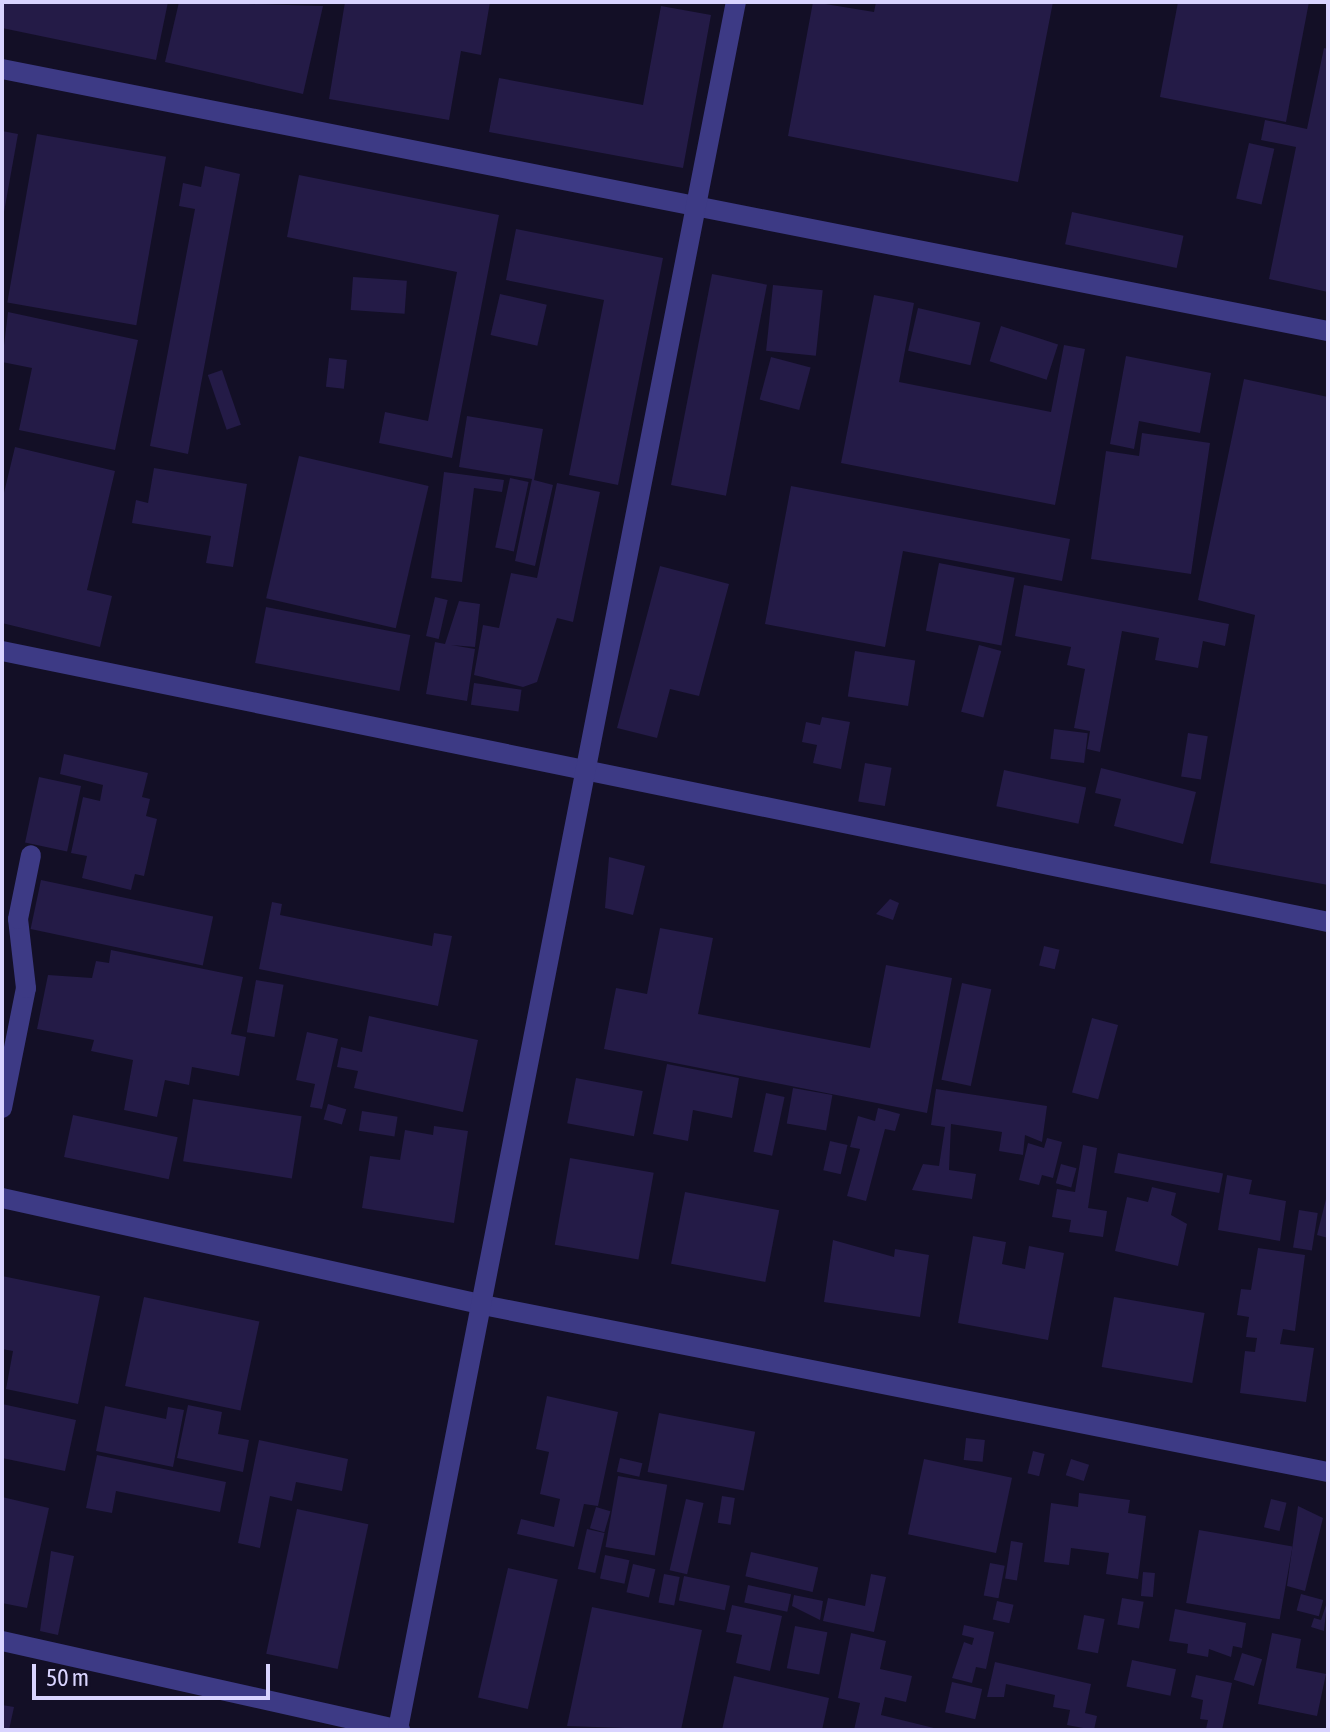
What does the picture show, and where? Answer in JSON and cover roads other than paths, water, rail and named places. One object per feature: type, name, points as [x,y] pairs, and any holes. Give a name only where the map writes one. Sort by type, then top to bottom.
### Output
[{"type":"street","points":[[2,1641],[399,1730],[483,1305],[581,765],[691,206],[736,2]]},
{"type":"street","points":[[2,69],[1328,331]]},
{"type":"street","points":[[2,651],[581,765],[1304,920],[1328,922]]},
{"type":"street","points":[[2,1108],[26,988],[18,919],[31,855]]},
{"type":"street","points":[[1304,920],[1328,929]]},
{"type":"street","points":[[2,1198],[483,1305],[1328,1472]]}]
